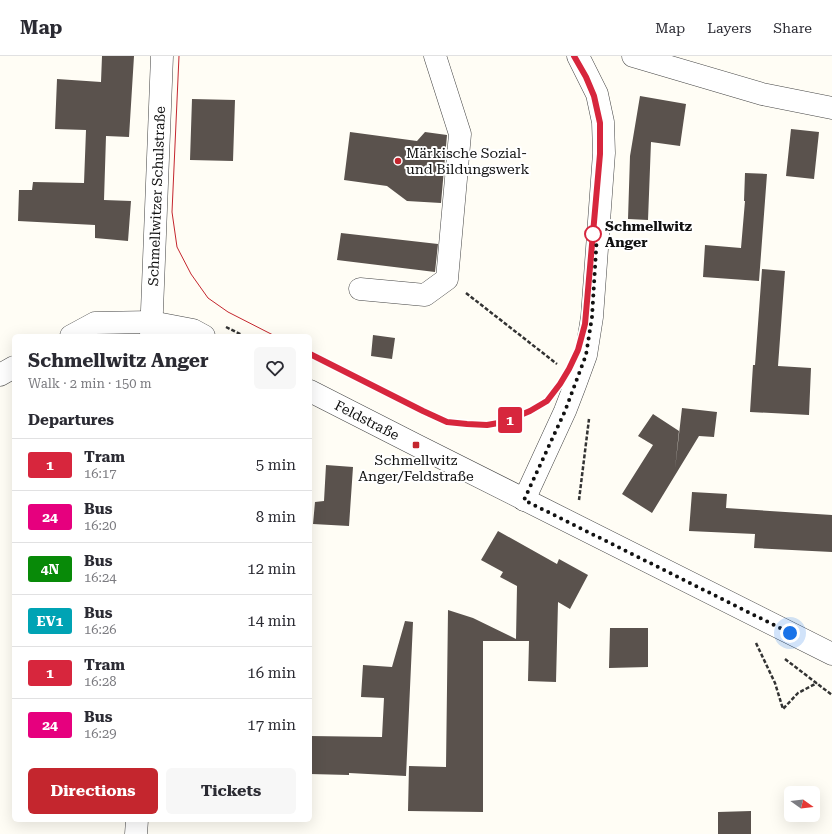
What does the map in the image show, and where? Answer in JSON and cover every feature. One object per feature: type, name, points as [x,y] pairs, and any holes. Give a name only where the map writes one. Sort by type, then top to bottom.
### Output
[{"type":"street","name":"Schmellwitzer Schulstraße","points":[[151,329],[162,56]]},
{"type":"street","points":[[360,288],[425,295],[447,279],[460,134],[435,56]]},
{"type":"street","points":[[524,500],[565,411],[575,385],[586,355],[592,317],[604,153],[603,122],[597,94],[578,56]]},
{"type":"street","points":[[633,56],[762,94],[832,108]]},
{"type":"street","points":[[75,334],[95,323],[151,329],[193,330],[200,334]]},
{"type":"street","points":[[0,375],[12,368]]},
{"type":"street","name":"Feldstraße","points":[[312,392],[832,654]]},
{"type":"street","points":[[136,834],[137,822]]},
{"type":"path","points":[[447,279],[562,368]]},
{"type":"path","points":[[578,502],[590,414]]},
{"type":"path","points":[[755,641],[775,683],[783,709],[798,693],[817,683]]},
{"type":"building","points":[[102,56],[134,56],[129,137],[106,136],[104,200],[131,201],[128,241],[95,238],[95,225],[18,221],[19,190],[32,190],[33,182],[84,183],[86,130],[55,129],[57,79],[101,82]]},
{"type":"building","points":[[640,96],[686,104],[680,146],[651,142],[648,220],[628,219],[630,156]]},
{"type":"building","points":[[192,99],[235,100],[233,161],[190,160]]},
{"type":"building","points":[[791,129],[819,132],[814,179],[786,176]]},
{"type":"building","name":"Märkische Sozial- und Bildungswerk","points":[[350,132],[417,141],[425,132],[447,135],[441,203],[407,201],[387,186],[344,180]]},
{"type":"building","points":[[745,173],[767,174],[759,281],[703,277],[705,245],[741,248],[745,201]]},
{"type":"building","points":[[341,233],[438,244],[435,272],[337,260]]},
{"type":"building","points":[[762,269],[785,271],[778,366],[811,368],[809,415],[750,412]]},
{"type":"building","points":[[373,335],[395,338],[392,359],[371,356]]},
{"type":"building","points":[[682,408],[717,412],[714,437],[699,436],[652,513],[622,494],[653,445],[638,436],[653,414],[679,431],[675,469]]},
{"type":"building","points":[[326,465],[353,467],[349,526],[313,524],[315,502],[324,501]]},
{"type":"building","points":[[692,492],[727,494],[726,508],[832,515],[832,552],[754,548],[755,534],[689,531]]},
{"type":"building","points":[[498,531],[557,564],[559,559],[588,575],[570,609],[558,602],[556,682],[528,681],[529,641],[483,641],[483,812],[408,811],[409,766],[446,767],[448,610],[473,618],[516,639],[517,586],[500,577],[503,572],[481,560]]},
{"type":"building","points":[[405,621],[413,622],[406,776],[349,773],[349,775],[312,774],[312,736],[382,737],[384,698],[361,697],[363,665],[392,667]]},
{"type":"building","points":[[610,628],[648,628],[648,667],[609,668]]},
{"type":"building","points":[[751,811],[751,834],[718,834],[718,812]]},
{"type":"tram line","points":[[179,56],[172,212],[177,247],[191,274],[208,298],[228,312],[271,334]]},
{"type":"tram line","points":[[312,355],[447,422],[487,425],[504,422],[530,411],[547,401],[569,369],[578,350],[585,324],[600,154],[599,123],[594,97],[586,77],[574,56]]},
{"type":"tram line","name":"1","points":[[312,355],[447,422],[487,425],[504,422],[530,411],[547,401],[569,369],[578,350],[585,324],[600,154],[600,123],[594,96],[586,77],[574,56]]},
{"type":"place","name":"Märkische Sozial- und Bildungswerk","points":[[398,161]]},
{"type":"place","name":"Schmellwitz Anger","points":[[593,234]]},
{"type":"place","name":"Schmellwitz Anger/Feldstraße","points":[[416,445]]},
{"type":"route","points":[[593,234],[597,235],[592,317],[586,355],[565,411],[524,500],[790,633]]}]
